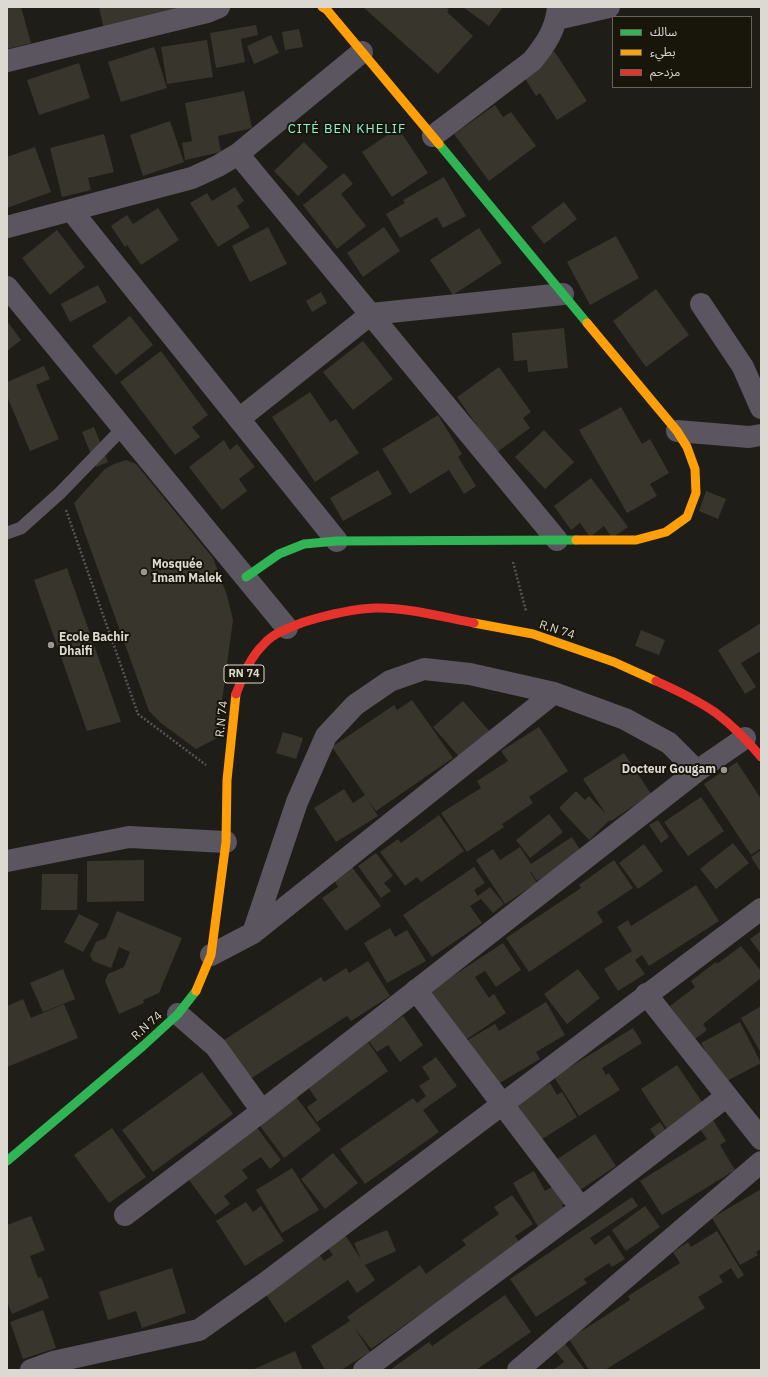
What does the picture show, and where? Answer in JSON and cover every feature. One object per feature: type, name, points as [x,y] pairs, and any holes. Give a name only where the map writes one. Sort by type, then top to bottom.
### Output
[{"type":"main road","points":[[246,577],[279,554],[304,544],[337,541],[636,540],[666,532],[687,518],[696,493],[695,469],[687,447],[677,431],[433,136],[327,10],[322,7]]},
{"type":"main road","name":"R.N 74","points":[[7,1161],[143,1046],[178,1014],[198,988],[211,955],[226,842],[227,780],[236,694],[246,668],[264,643],[287,628],[320,616],[338,612],[375,608],[401,610],[438,616],[533,634],[614,662],[674,689],[716,713],[745,738],[761,757]]},
{"type":"street","points":[[7,61],[207,12],[219,7]]},
{"type":"street","points":[[433,136],[532,60],[544,46],[557,13],[609,7]]},
{"type":"street","points":[[7,227],[192,178],[218,166],[238,154],[362,52]]},
{"type":"street","points":[[238,154],[557,540]]},
{"type":"street","points":[[71,210],[337,541]]},
{"type":"street","points":[[7,286],[287,628]]},
{"type":"street","points":[[239,419],[371,314],[563,294]]},
{"type":"street","points":[[701,304],[743,367],[761,408]]},
{"type":"street","points":[[677,431],[749,437],[761,435]]},
{"type":"street","points":[[253,933],[297,802],[326,736],[355,705],[390,681],[424,669],[470,674],[554,692],[625,719],[669,742],[697,771]]},
{"type":"street","points":[[211,955],[253,933],[554,692]]},
{"type":"street","points":[[125,1215],[262,1111],[697,771],[745,738]]},
{"type":"street","points":[[7,860],[129,837],[226,842]]},
{"type":"street","points":[[31,1370],[53,1362],[199,1330],[264,1284],[646,994],[761,909]]},
{"type":"street","points":[[416,990],[581,1208]]},
{"type":"street","points":[[646,994],[761,1138]]},
{"type":"street","points":[[178,1014],[216,1047],[262,1111]]},
{"type":"street","points":[[364,1370],[581,1208],[727,1096]]},
{"type":"street","points":[[518,1370],[761,1162]]},
{"type":"lane","points":[[7,533],[21,528],[60,493],[123,428]]},
{"type":"path","points":[[60,493],[138,714],[227,780]]},
{"type":"path","points":[[506,540],[533,634]]},
{"type":"building","points":[[7,7],[21,7],[31,43],[7,49]]},
{"type":"building","points":[[99,7],[199,7],[104,30]]},
{"type":"building","points":[[363,7],[446,7],[449,10],[447,12],[473,36],[438,74]]},
{"type":"building","points":[[463,7],[503,7],[489,26]]},
{"type":"building","points":[[256,25],[258,35],[241,39],[245,62],[216,68],[210,33]]},
{"type":"building","points":[[299,29],[303,47],[285,50],[282,32]]},
{"type":"building","points":[[271,35],[279,53],[254,64],[247,46]]},
{"type":"building","points":[[207,40],[213,77],[167,84],[161,47]]},
{"type":"building","points":[[154,47],[167,88],[121,102],[108,62]]},
{"type":"building","points":[[554,51],[587,101],[557,120],[540,93],[536,96],[521,72]]},
{"type":"building","points":[[79,63],[90,98],[39,115],[27,80]]},
{"type":"building","points":[[244,91],[252,128],[218,136],[221,152],[185,160],[182,143],[192,141],[185,103]]},
{"type":"building","points":[[495,105],[503,117],[511,112],[536,146],[489,181],[454,134]]},
{"type":"building","points":[[170,121],[184,162],[143,176],[130,135]]},
{"type":"building","points":[[398,128],[428,173],[392,197],[362,152]]},
{"type":"building","points":[[104,134],[114,172],[88,178],[91,190],[62,197],[50,148]]},
{"type":"building","points":[[304,142],[328,167],[298,196],[274,171]]},
{"type":"building","points":[[35,147],[51,192],[7,208],[7,157]]},
{"type":"building","points":[[344,173],[353,184],[341,194],[366,226],[337,249],[303,205]]},
{"type":"building","points":[[444,177],[466,216],[443,228],[437,217],[400,238],[386,214],[405,203],[403,200]]},
{"type":"building","points":[[235,187],[244,201],[237,206],[250,227],[218,247],[190,203],[207,193],[212,201]]},
{"type":"building","points":[[564,202],[577,219],[544,244],[531,227]]},
{"type":"building","points":[[158,208],[179,240],[141,265],[127,245],[125,247],[111,226],[127,215],[133,224]]},
{"type":"building","points":[[268,227],[287,264],[250,282],[232,246]]},
{"type":"building","points":[[384,227],[400,251],[363,277],[347,253]]},
{"type":"building","points":[[479,228],[502,263],[453,295],[430,260]]},
{"type":"building","points":[[57,230],[85,267],[50,295],[22,258]]},
{"type":"building","points":[[616,236],[639,278],[590,305],[567,262]]},
{"type":"building","points":[[98,285],[107,302],[70,322],[61,304]]},
{"type":"building","points":[[656,289],[689,335],[646,367],[613,321]]},
{"type":"building","points":[[321,292],[327,303],[312,312],[306,301]]},
{"type":"building","points":[[130,316],[153,345],[116,375],[92,346]]},
{"type":"building","points":[[7,321],[21,340],[7,351]]},
{"type":"building","points":[[564,328],[568,368],[528,372],[527,360],[514,361],[512,333]]},
{"type":"building","points":[[363,341],[393,379],[353,410],[323,372]]},
{"type":"building","points":[[161,351],[208,415],[192,427],[200,437],[175,455],[120,382]]},
{"type":"building","points":[[44,366],[50,379],[36,385],[59,439],[30,451],[7,396],[7,382]]},
{"type":"building","points":[[499,367],[531,412],[523,418],[530,428],[496,453],[457,397]]},
{"type":"building","points":[[310,392],[330,422],[336,419],[359,453],[315,482],[272,417]]},
{"type":"building","points":[[621,407],[642,444],[650,439],[669,473],[650,484],[657,496],[627,513],[579,430]]},
{"type":"building","points":[[438,415],[462,454],[458,457],[476,486],[464,494],[449,470],[410,494],[382,449]]},
{"type":"building","points":[[94,427],[108,462],[96,467],[82,432]]},
{"type":"building","points":[[544,430],[574,462],[545,489],[515,457]]},
{"type":"building","points":[[224,440],[230,450],[237,444],[255,467],[239,479],[247,491],[222,510],[189,467]]},
{"type":"building","points":[[126,460],[136,464],[213,558],[227,595],[233,620],[217,738],[196,749],[161,723],[149,711],[74,503],[105,469]]},
{"type":"building","points":[[378,470],[392,494],[343,521],[330,498]]},
{"type":"building","points":[[591,478],[628,527],[612,538],[604,526],[590,537],[580,523],[571,530],[554,506]]},
{"type":"building","points":[[706,491],[726,499],[718,519],[699,511]]},
{"type":"building","points":[[67,568],[121,722],[87,731],[34,580]]},
{"type":"building","points":[[761,623],[761,651],[741,663],[756,687],[745,694],[718,650]]},
{"type":"building","points":[[641,630],[665,640],[659,655],[635,646]]},
{"type":"building","points":[[412,700],[453,758],[376,811],[367,799],[378,816],[336,842],[314,808],[344,789],[353,803],[365,795],[332,747],[394,705],[397,710]]},
{"type":"building","points":[[463,701],[491,733],[461,759],[433,727]]},
{"type":"building","points":[[539,727],[568,771],[529,797],[533,803],[502,824],[504,827],[467,852],[441,813],[481,788],[477,781],[508,761],[501,751]]},
{"type":"building","points":[[283,732],[303,738],[296,759],[276,753]]},
{"type":"building","points":[[624,753],[651,794],[611,821],[610,820],[589,840],[559,808],[576,791],[585,800],[589,796],[606,814],[583,779]]},
{"type":"building","points":[[737,762],[761,799],[761,848],[751,855],[704,784]]},
{"type":"building","points":[[701,797],[724,831],[688,856],[664,822]]},
{"type":"building","points":[[549,814],[563,832],[530,858],[516,840]]},
{"type":"building","points":[[439,815],[464,851],[421,882],[417,877],[405,886],[380,852],[398,839],[401,843]]},
{"type":"building","points":[[658,820],[669,837],[661,843],[649,825]]},
{"type":"building","points":[[572,837],[582,853],[537,881],[530,872],[537,883],[505,904],[476,860],[493,849],[500,860],[520,847],[531,864]]},
{"type":"building","points":[[733,843],[749,863],[716,889],[700,869]]},
{"type":"building","points":[[644,844],[663,871],[638,889],[619,863]]},
{"type":"building","points":[[761,850],[761,872],[751,857]]},
{"type":"building","points":[[376,853],[393,876],[384,883],[391,891],[381,898],[358,866]]},
{"type":"building","points":[[144,860],[144,901],[87,902],[87,861]]},
{"type":"building","points":[[614,860],[633,888],[597,912],[603,922],[529,972],[506,938],[581,888],[579,885]]},
{"type":"building","points":[[352,867],[381,906],[346,931],[322,898],[338,887],[334,880]]},
{"type":"building","points":[[474,867],[485,883],[474,890],[478,896],[490,887],[504,904],[493,913],[481,899],[470,906],[482,923],[432,957],[403,915]]},
{"type":"building","points":[[42,874],[78,874],[77,910],[41,910]]},
{"type":"building","points":[[696,885],[719,921],[649,966],[642,955],[635,960],[645,974],[618,991],[604,969],[632,951],[617,927],[628,920],[631,926]]},
{"type":"building","points":[[117,911],[182,938],[159,993],[143,1000],[144,1003],[119,1014],[105,981],[108,974],[124,967],[130,952],[119,947],[111,968],[93,961],[90,955],[96,942],[106,938]]},
{"type":"building","points":[[79,914],[99,924],[83,952],[64,942]]},
{"type":"building","points":[[390,928],[395,937],[407,930],[426,961],[387,983],[364,943]]},
{"type":"building","points":[[761,931],[761,954],[750,939]]},
{"type":"building","points":[[503,943],[521,970],[496,987],[485,971],[475,977],[489,998],[494,994],[506,1013],[464,1041],[430,991]]},
{"type":"building","points":[[741,946],[761,971],[761,978],[703,1024],[707,1030],[695,1039],[670,1006],[695,987],[691,981],[716,962],[717,964]]},
{"type":"building","points":[[368,961],[390,996],[351,1021],[347,1016],[244,1083],[218,1044],[321,977],[324,982],[346,968],[349,973]]},
{"type":"building","points":[[63,969],[75,999],[43,1012],[30,983]]},
{"type":"building","points":[[578,969],[600,998],[567,1024],[544,994]]},
{"type":"building","points":[[23,999],[31,1018],[64,1004],[78,1038],[7,1067],[7,1006]]},
{"type":"building","points":[[546,1002],[565,1035],[536,1052],[540,1059],[493,1087],[466,1041],[495,1024],[499,1031]]},
{"type":"building","points":[[761,1006],[761,1053],[741,1018]]},
{"type":"building","points":[[403,1016],[423,1045],[400,1062],[388,1045],[377,1052],[368,1040]]},
{"type":"building","points":[[740,1022],[761,1063],[723,1083],[701,1043]]},
{"type":"building","points":[[633,1028],[642,1043],[602,1068],[606,1075],[609,1073],[620,1090],[579,1116],[554,1077]]},
{"type":"building","points":[[368,1042],[388,1071],[317,1122],[307,1107],[317,1100],[306,1084]]},
{"type":"building","points":[[436,1057],[457,1086],[423,1110],[439,1132],[365,1184],[340,1149],[413,1098],[417,1103],[426,1096],[419,1086],[430,1079],[422,1067]]},
{"type":"building","points":[[677,1065],[704,1105],[667,1129],[641,1089]]},
{"type":"building","points":[[202,1072],[233,1114],[153,1172],[122,1130]]},
{"type":"building","points":[[550,1083],[557,1095],[562,1092],[577,1117],[536,1143],[513,1106]]},
{"type":"building","points":[[294,1094],[321,1130],[284,1158],[257,1122]]},
{"type":"building","points":[[713,1120],[726,1141],[720,1145],[735,1170],[662,1215],[640,1181],[707,1139],[700,1129]]},
{"type":"building","points":[[660,1122],[667,1132],[657,1139],[650,1129]]},
{"type":"building","points":[[255,1125],[281,1160],[270,1169],[261,1157],[242,1170],[248,1178],[224,1196],[230,1204],[215,1215],[186,1176]]},
{"type":"building","points":[[112,1128],[146,1177],[109,1203],[74,1155]]},
{"type":"building","points":[[595,1134],[616,1166],[577,1192],[556,1160]]},
{"type":"building","points":[[333,1153],[358,1183],[325,1209],[301,1179]]},
{"type":"building","points":[[292,1168],[319,1210],[282,1233],[256,1190]]},
{"type":"building","points":[[534,1171],[545,1191],[560,1182],[570,1200],[562,1205],[569,1216],[541,1232],[513,1183]]},
{"type":"building","points":[[761,1189],[761,1249],[756,1252],[758,1255],[740,1265],[712,1218]]},
{"type":"building","points":[[512,1195],[533,1224],[515,1236],[521,1245],[371,1349],[354,1327],[370,1352],[341,1370],[325,1370],[311,1346],[350,1321],[347,1317],[420,1265],[426,1274],[466,1245],[462,1240],[499,1214],[494,1207]]},
{"type":"building","points":[[632,1197],[638,1206],[590,1238],[595,1245],[609,1235],[625,1259],[612,1267],[609,1263],[584,1279],[587,1283],[536,1317],[510,1279]]},
{"type":"building","points":[[246,1202],[253,1212],[261,1206],[284,1241],[245,1266],[216,1221]]},
{"type":"building","points":[[645,1206],[660,1227],[626,1251],[612,1230]]},
{"type":"building","points":[[31,1216],[45,1250],[30,1256],[38,1278],[41,1277],[49,1298],[12,1314],[7,1302],[7,1225]]},
{"type":"building","points":[[387,1230],[396,1251],[365,1265],[375,1280],[357,1293],[348,1280],[285,1323],[261,1287],[316,1250],[324,1261],[333,1255],[325,1244],[343,1232],[361,1259],[354,1243]]},
{"type":"building","points":[[717,1231],[744,1275],[738,1279],[731,1268],[719,1276],[723,1282],[698,1297],[705,1308],[605,1370],[589,1370],[569,1339],[630,1300],[628,1296],[680,1263],[673,1252],[688,1242],[691,1247]]},
{"type":"building","points":[[172,1268],[186,1313],[142,1328],[136,1311],[108,1320],[99,1292]]},
{"type":"building","points":[[505,1295],[531,1332],[476,1370],[390,1370],[429,1342],[432,1346]]},
{"type":"building","points":[[43,1310],[56,1348],[23,1359],[10,1322]]},
{"type":"building","points":[[563,1341],[585,1370],[553,1370],[564,1362],[553,1348]]},
{"type":"building","points":[[295,1351],[303,1370],[252,1370]]},
{"type":"traffic: fast","points":[[439,144],[587,323]]},
{"type":"traffic: fast","points":[[246,577],[279,554],[304,544],[337,541],[576,540]]},
{"type":"traffic: fast","points":[[7,1161],[143,1046],[178,1014],[196,991]]},
{"type":"traffic: slow","points":[[322,7],[327,10],[439,144]]},
{"type":"traffic: slow","points":[[576,540],[636,540],[666,532],[687,517],[696,493],[695,469],[687,447],[677,431],[587,323]]},
{"type":"traffic: slow","points":[[474,623],[533,634],[614,662],[656,681]]},
{"type":"traffic: slow","points":[[196,991],[211,955],[226,842],[227,780],[236,694]]},
{"type":"traffic: jam","points":[[236,694],[247,667],[259,649],[272,637],[288,628],[304,622],[339,613],[375,608],[387,608],[437,615],[474,623]]},
{"type":"traffic: jam","points":[[656,681],[695,700],[716,713],[740,734],[761,757]]},
{"type":"place","name":"Mosquée Imam Malek","points":[[144,572]]},
{"type":"place","name":"Ecole Bachir Dhaifi","points":[[51,645]]},
{"type":"place","name":"Docteur Gougam","points":[[724,770]]},
{"type":"district","name":"CITÉ BEN KHELIF","points":[[347,129]]}]
